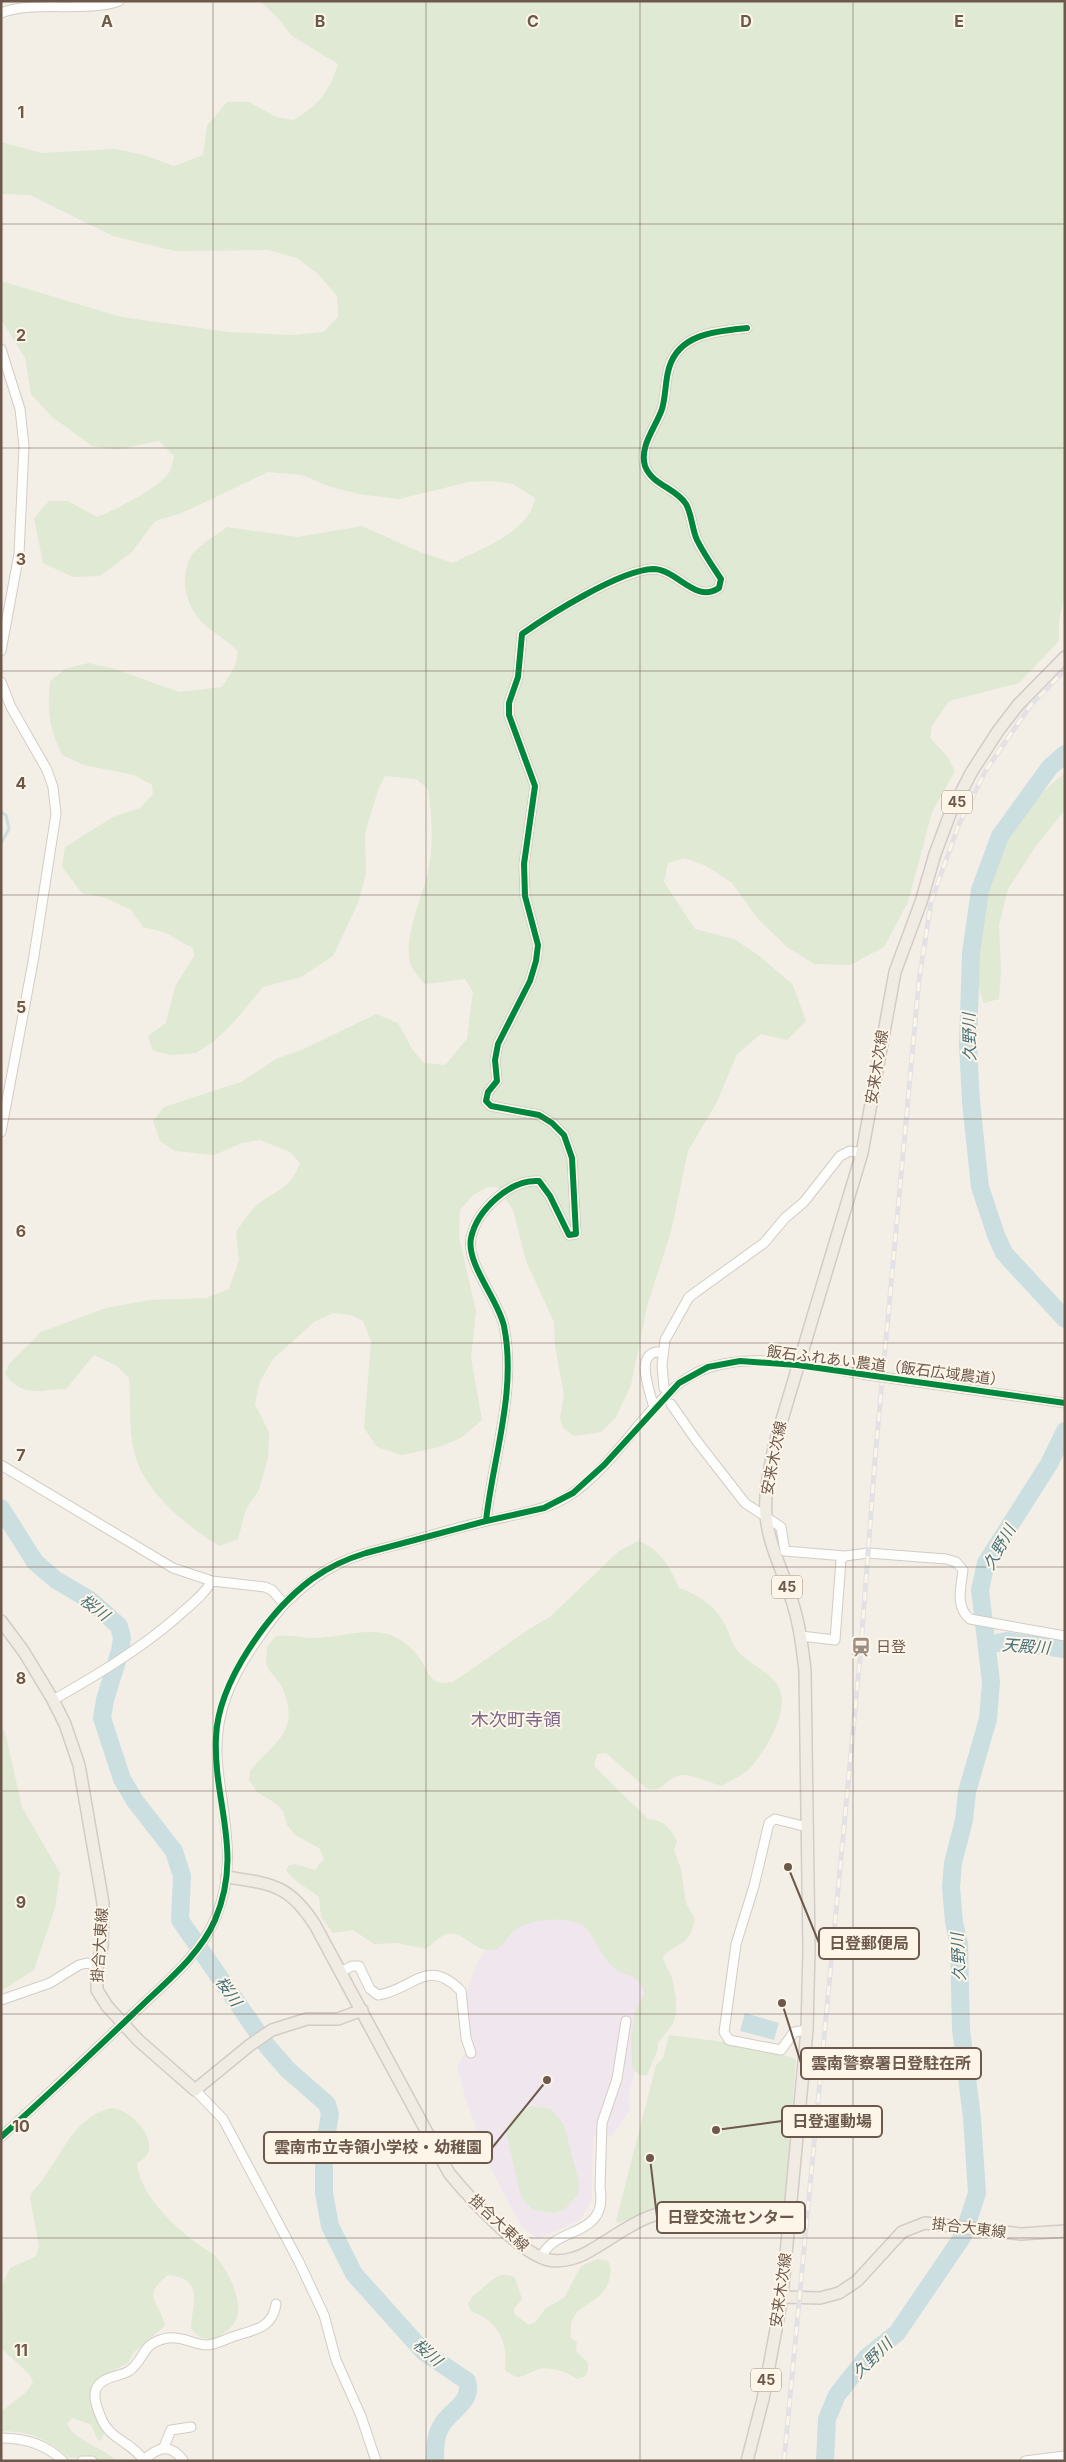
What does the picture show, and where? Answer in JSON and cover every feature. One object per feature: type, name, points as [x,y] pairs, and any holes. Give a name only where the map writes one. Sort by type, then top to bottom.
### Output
[{"type":"main road","name":"安来木次線","points":[[747,2461],[763,2399],[782,2297],[807,2030],[809,1950],[805,1670],[801,1636],[791,1596],[774,1553],[766,1517],[766,1491],[775,1443],[797,1364],[862,1153],[895,972],[950,814],[971,773],[998,732],[1018,705],[1065,657]]},
{"type":"main road","name":"掛合大東線","points":[[1,1621],[24,1652],[53,1700],[65,1724],[79,1765],[98,1869],[104,1920],[102,1947],[95,1981],[99,1995],[138,2040],[195,2090]]},
{"type":"main road","name":"掛合大東線","points":[[227,1876],[266,1883],[294,1897],[315,1925],[450,2173],[462,2189],[503,2228],[525,2248],[541,2258],[558,2261],[581,2256],[646,2217],[674,2210],[691,2209],[789,2219]]},
{"type":"main road","points":[[195,2090],[272,2030],[307,2019],[338,2019],[362,2010]]},
{"type":"main road","name":"掛合大東線","points":[[782,2297],[820,2298],[839,2293],[857,2281],[902,2232],[912,2226],[930,2222],[984,2232],[1021,2234],[1065,2231]]},
{"type":"street","points":[[1,13],[9,9],[34,4],[119,1]]},
{"type":"street","points":[[486,1521],[505,1401],[507,1370],[504,1326],[497,1305],[478,1269],[472,1250],[471,1240],[475,1226],[487,1207],[512,1187],[530,1181],[539,1182],[550,1196],[569,1235],[576,1234],[572,1158],[564,1135],[552,1123],[539,1115],[490,1106],[486,1101],[488,1092],[497,1082],[495,1060],[498,1044],[530,981],[536,961],[538,944],[525,896],[524,864],[535,786],[509,716],[509,703],[518,678],[522,634],[609,583],[652,569],[667,573],[699,592],[712,593],[719,588],[721,579],[697,540],[686,505],[676,492],[657,482],[646,468],[643,455],[662,408],[669,367],[675,355],[688,341],[711,332],[748,328]]},
{"type":"street","points":[[1,349],[20,409],[24,446],[20,554],[1,651]]},
{"type":"street","points":[[1,682],[11,706],[47,770],[53,787],[56,814],[33,962],[1,1132]]},
{"type":"street","points":[[664,1388],[663,1352],[666,1340],[689,1297],[764,1243],[785,1218],[804,1202],[840,1156],[850,1151],[862,1153]]},
{"type":"street","points":[[654,1408],[646,1376],[646,1360],[648,1354],[653,1351],[663,1352]]},
{"type":"street","name":"飯石ふれあい農道（飯石広域農道）","points":[[1,2137],[167,1982],[204,1939],[215,1920],[227,1876],[228,1835],[216,1752],[218,1719],[228,1687],[237,1670],[284,1604],[310,1581],[349,1558],[486,1521],[544,1508],[574,1493],[604,1465],[654,1408],[679,1383],[708,1367],[740,1361],[797,1364],[1065,1403]]},
{"type":"street","points":[[671,1404],[696,1440],[745,1503],[781,1527],[785,1551],[845,1556],[868,1553],[946,1559],[956,1562],[963,1570],[960,1605],[964,1615],[970,1619],[1065,1636]]},
{"type":"street","points":[[1,1465],[173,1568],[212,1581],[265,1586],[272,1590],[284,1604]]},
{"type":"street","points":[[801,1636],[835,1640],[841,1560],[845,1556]]},
{"type":"street","points":[[53,1700],[105,1670],[151,1639],[204,1593],[212,1581]]},
{"type":"street","points":[[807,1827],[775,1819],[769,1822],[754,1886],[736,1944],[724,2032],[729,2040],[781,2050],[794,2032],[807,2030]]},
{"type":"street","points":[[1,2000],[50,1983],[79,1965],[87,1963],[97,1966]]},
{"type":"street","points":[[341,1972],[352,1966],[359,1966],[372,1992],[378,1995],[426,1974],[445,1978],[461,1991],[466,2038],[471,2053]]},
{"type":"street","points":[[541,2258],[549,2244],[588,2225],[599,2208],[602,2198],[600,2188],[602,2123],[617,2079],[626,2022]]},
{"type":"street","points":[[195,2090],[223,2119],[299,2262],[324,2315],[336,2360],[361,2416],[376,2461]]},
{"type":"street","points":[[183,2460],[175,2450],[164,2447],[157,2449],[144,2460],[137,2452],[117,2439],[103,2423],[95,2393],[99,2385],[106,2379],[127,2372],[133,2367],[146,2348],[158,2341],[178,2338],[206,2345],[261,2328],[272,2318],[276,2304]]},
{"type":"street","points":[[164,2447],[171,2430],[191,2427]]},
{"type":"street","points":[[1,2438],[34,2443],[46,2448],[63,2461]]},
{"type":"street","points":[[1025,2461],[1065,2456]]},
{"type":"street","points":[[82,2461],[92,2461]]},
{"type":"shaded area","points":[[557,1905],[654,1971],[646,2031],[629,2094],[630,2111],[611,2137],[593,2136],[592,2200],[580,2220],[538,2239],[521,2226],[491,2169],[465,2097],[457,2066],[470,2046],[465,2018],[467,1991],[477,1963],[511,1912]]},
{"type":"shaded area","points":[[745,2013],[779,2023],[774,2040],[740,2031]]},
{"type":"green space","points":[[260,1],[1065,1],[1065,593],[1059,620],[1059,641],[1019,683],[949,701],[932,726],[930,738],[947,756],[955,771],[932,812],[908,902],[884,947],[850,965],[814,964],[787,947],[758,919],[732,883],[706,866],[685,858],[668,863],[664,882],[695,929],[734,939],[758,955],[793,985],[806,1021],[787,1040],[761,1034],[737,1054],[717,1102],[688,1151],[671,1232],[647,1306],[631,1385],[616,1417],[601,1432],[574,1436],[563,1428],[560,1418],[564,1395],[555,1346],[554,1322],[526,1261],[513,1210],[497,1187],[488,1187],[473,1195],[460,1210],[459,1237],[476,1311],[471,1358],[482,1420],[461,1438],[439,1447],[402,1455],[377,1447],[364,1428],[371,1341],[363,1321],[351,1315],[333,1313],[314,1322],[273,1359],[260,1381],[255,1404],[269,1432],[268,1458],[259,1490],[246,1509],[238,1539],[220,1546],[195,1530],[169,1508],[140,1469],[131,1436],[129,1378],[117,1366],[94,1355],[66,1389],[32,1391],[18,1387],[5,1374],[9,1364],[41,1332],[106,1308],[149,1300],[206,1298],[229,1289],[239,1260],[236,1232],[256,1206],[291,1180],[300,1163],[290,1152],[260,1140],[242,1143],[214,1155],[175,1151],[160,1141],[153,1121],[164,1107],[241,1082],[276,1059],[304,1049],[376,1014],[398,1023],[412,1049],[424,1063],[445,1065],[467,1039],[473,992],[465,979],[425,984],[411,966],[409,944],[411,931],[428,872],[432,841],[428,789],[416,779],[385,776],[379,787],[365,833],[366,874],[358,903],[333,956],[301,977],[263,987],[233,1023],[213,1042],[196,1053],[172,1055],[153,1051],[148,1036],[166,1023],[175,987],[194,956],[193,948],[164,932],[143,927],[131,910],[106,898],[82,893],[62,867],[65,847],[113,817],[140,808],[153,794],[152,785],[134,775],[84,765],[62,755],[50,720],[50,681],[65,669],[88,663],[115,669],[179,692],[222,687],[235,666],[238,651],[200,621],[190,605],[185,588],[185,578],[189,560],[196,550],[227,527],[297,537],[362,526],[420,552],[453,563],[503,538],[514,530],[524,521],[531,510],[535,498],[513,484],[491,481],[469,482],[399,499],[358,494],[328,486],[302,475],[268,472],[182,513],[155,521],[132,552],[100,576],[73,577],[43,563],[34,518],[49,501],[68,501],[97,517],[125,504],[165,478],[170,471],[174,456],[159,441],[118,449],[92,446],[51,416],[31,394],[25,358],[1,319],[1,281],[121,317],[229,332],[293,335],[323,332],[338,317],[337,296],[318,274],[297,258],[268,250],[175,251],[113,236],[30,195],[1,194],[1,142],[41,153],[115,149],[144,155],[174,166],[203,155],[207,126],[227,102],[249,102],[276,117],[294,120],[310,109],[322,97],[331,83],[338,64],[292,36],[278,18]]},
{"type":"green space","points":[[1065,773],[1065,810],[1036,846],[1008,889],[999,925],[1001,972],[999,999],[984,1003],[979,985],[977,964],[979,939],[983,914],[998,864],[1007,843],[1026,812]]},
{"type":"green space","points":[[638,1541],[658,1553],[672,1573],[679,1588],[699,1597],[717,1612],[739,1653],[776,1683],[781,1693],[782,1703],[776,1727],[756,1760],[744,1773],[721,1786],[696,1777],[682,1775],[651,1790],[646,1788],[606,1753],[597,1754],[594,1766],[648,1819],[663,1823],[672,1832],[677,1842],[674,1850],[681,1869],[686,1903],[695,1919],[688,1938],[664,1955],[663,1959],[672,1978],[676,1998],[676,2013],[673,2024],[658,2043],[658,2049],[647,2075],[639,2075],[632,2067],[631,2038],[635,2011],[645,1993],[637,1980],[614,1968],[609,1963],[584,1926],[568,1920],[548,1920],[529,1923],[515,1930],[500,1947],[493,1950],[480,1948],[456,1934],[450,1933],[442,1936],[426,1949],[397,1943],[374,1944],[353,1930],[333,1933],[321,1917],[319,1897],[298,1882],[286,1870],[289,1865],[295,1864],[315,1870],[324,1859],[319,1848],[295,1835],[287,1825],[283,1811],[275,1803],[257,1792],[249,1780],[250,1771],[277,1742],[287,1724],[289,1713],[287,1701],[281,1685],[266,1664],[267,1647],[276,1636],[323,1638],[362,1632],[391,1635],[413,1650],[433,1680],[441,1683],[453,1682],[551,1616],[619,1551]]},
{"type":"green space","points":[[1,1727],[5,1732],[22,1807],[60,1873],[55,1908],[34,1970],[1,1991]]},
{"type":"green space","points":[[669,2035],[755,2046],[796,2059],[785,2202],[775,2209],[657,2207],[619,2223],[616,2221],[656,2065],[663,2058]]},
{"type":"green space","points":[[532,2106],[551,2109],[564,2125],[579,2182],[578,2194],[564,2210],[553,2213],[533,2210],[521,2197],[506,2132],[515,2115]]},
{"type":"green space","points":[[111,2108],[129,2115],[144,2130],[149,2148],[146,2156],[137,2163],[143,2185],[157,2206],[174,2224],[220,2262],[233,2285],[238,2302],[238,2310],[233,2325],[224,2333],[213,2340],[199,2337],[191,2329],[194,2302],[192,2287],[180,2277],[168,2275],[160,2282],[153,2294],[165,2326],[134,2352],[128,2363],[105,2375],[93,2401],[95,2414],[105,2431],[101,2441],[98,2440],[91,2425],[73,2418],[67,2423],[70,2429],[81,2439],[103,2451],[116,2461],[96,2461],[90,2456],[70,2458],[53,2445],[38,2437],[1,2431],[1,2412],[26,2392],[33,2382],[30,2375],[1,2348],[3,2283],[10,2268],[36,2256],[39,2246],[30,2198],[32,2192],[75,2131],[97,2113]]},
{"type":"green space","points":[[598,2259],[608,2261],[610,2266],[611,2270],[606,2288],[602,2294],[579,2310],[571,2325],[571,2338],[577,2342],[576,2351],[588,2364],[586,2376],[577,2379],[563,2372],[546,2368],[517,2377],[505,2370],[505,2350],[500,2334],[489,2321],[471,2311],[468,2304],[471,2299],[498,2276],[506,2275],[515,2278],[522,2299],[514,2309],[514,2314],[529,2325],[535,2322],[546,2308],[564,2298],[581,2266]]},
{"type":"waterway","name":"久野川","points":[[1065,754],[1050,767],[1000,836],[980,890],[971,953],[968,1044],[971,1102],[980,1187],[996,1235],[1004,1253],[1065,1319]]},
{"type":"waterway","points":[[1,812],[6,815],[9,829],[1,843]]},
{"type":"waterway","name":"久野川","points":[[825,2461],[827,2419],[837,2395],[867,2357],[897,2333],[963,2236],[977,2193],[972,2118],[961,2029],[959,1944],[954,1922],[951,1887],[953,1863],[964,1820],[967,1792],[988,1719],[991,1682],[980,1590],[986,1563],[1049,1464],[1065,1431]]},
{"type":"waterway","name":"桜川","points":[[1,1508],[35,1562],[56,1580],[90,1600],[119,1626],[122,1638],[120,1651],[105,1700],[102,1718],[122,1779],[135,1801],[174,1851],[182,1876],[180,1920],[267,2046],[288,2070],[327,2104],[330,2114],[324,2150],[324,2193],[330,2226],[354,2274],[424,2352],[467,2381],[468,2388],[465,2399],[447,2418],[438,2432],[435,2446],[435,2461]]},
{"type":"waterway","name":"天殿川","points":[[988,1645],[1006,1641],[1065,1649]]},
{"type":"railway","points":[[784,2461],[861,1647],[875,1459],[919,980],[931,902],[959,824],[986,770],[1030,706],[1065,670]]},
{"type":"cycle path","points":[[486,1521],[506,1399],[508,1375],[507,1350],[501,1316],[473,1259],[471,1238],[474,1227],[496,1198],[517,1185],[539,1181],[550,1196],[569,1235],[576,1234],[572,1158],[564,1135],[552,1123],[539,1115],[491,1106],[486,1101],[488,1092],[497,1081],[495,1060],[498,1044],[530,981],[536,961],[538,945],[525,896],[524,864],[535,786],[509,715],[509,703],[518,677],[522,634],[585,595],[639,571],[662,570],[702,592],[710,592],[719,588],[721,579],[697,540],[686,504],[648,472],[645,466],[644,451],[662,409],[669,368],[674,356],[681,347],[701,336],[747,328]]},
{"type":"cycle path","points":[[1,2137],[168,1981],[190,1958],[208,1933],[215,1920],[223,1895],[227,1872],[225,1828],[216,1761],[216,1737],[219,1716],[236,1671],[249,1649],[279,1609],[312,1579],[331,1567],[359,1555],[486,1521],[544,1508],[573,1493],[604,1465],[679,1383],[708,1367],[740,1361],[797,1365],[1065,1403]]},
{"type":"place","name":"日登","points":[[861,1647]]},
{"type":"place","name":"日登郵便局","points":[[788,1867]]},
{"type":"place","name":"雲南警察署日登駐在所","points":[[782,2003]]},
{"type":"place","name":"雲南市立寺領小学校・幼稚園","points":[[547,2080]]},
{"type":"place","name":"日登運動場","points":[[716,2130]]},
{"type":"place","name":"日登交流センター","points":[[650,2158]]},
{"type":"district","name":"木次町寺領","points":[[516,1720]]}]
